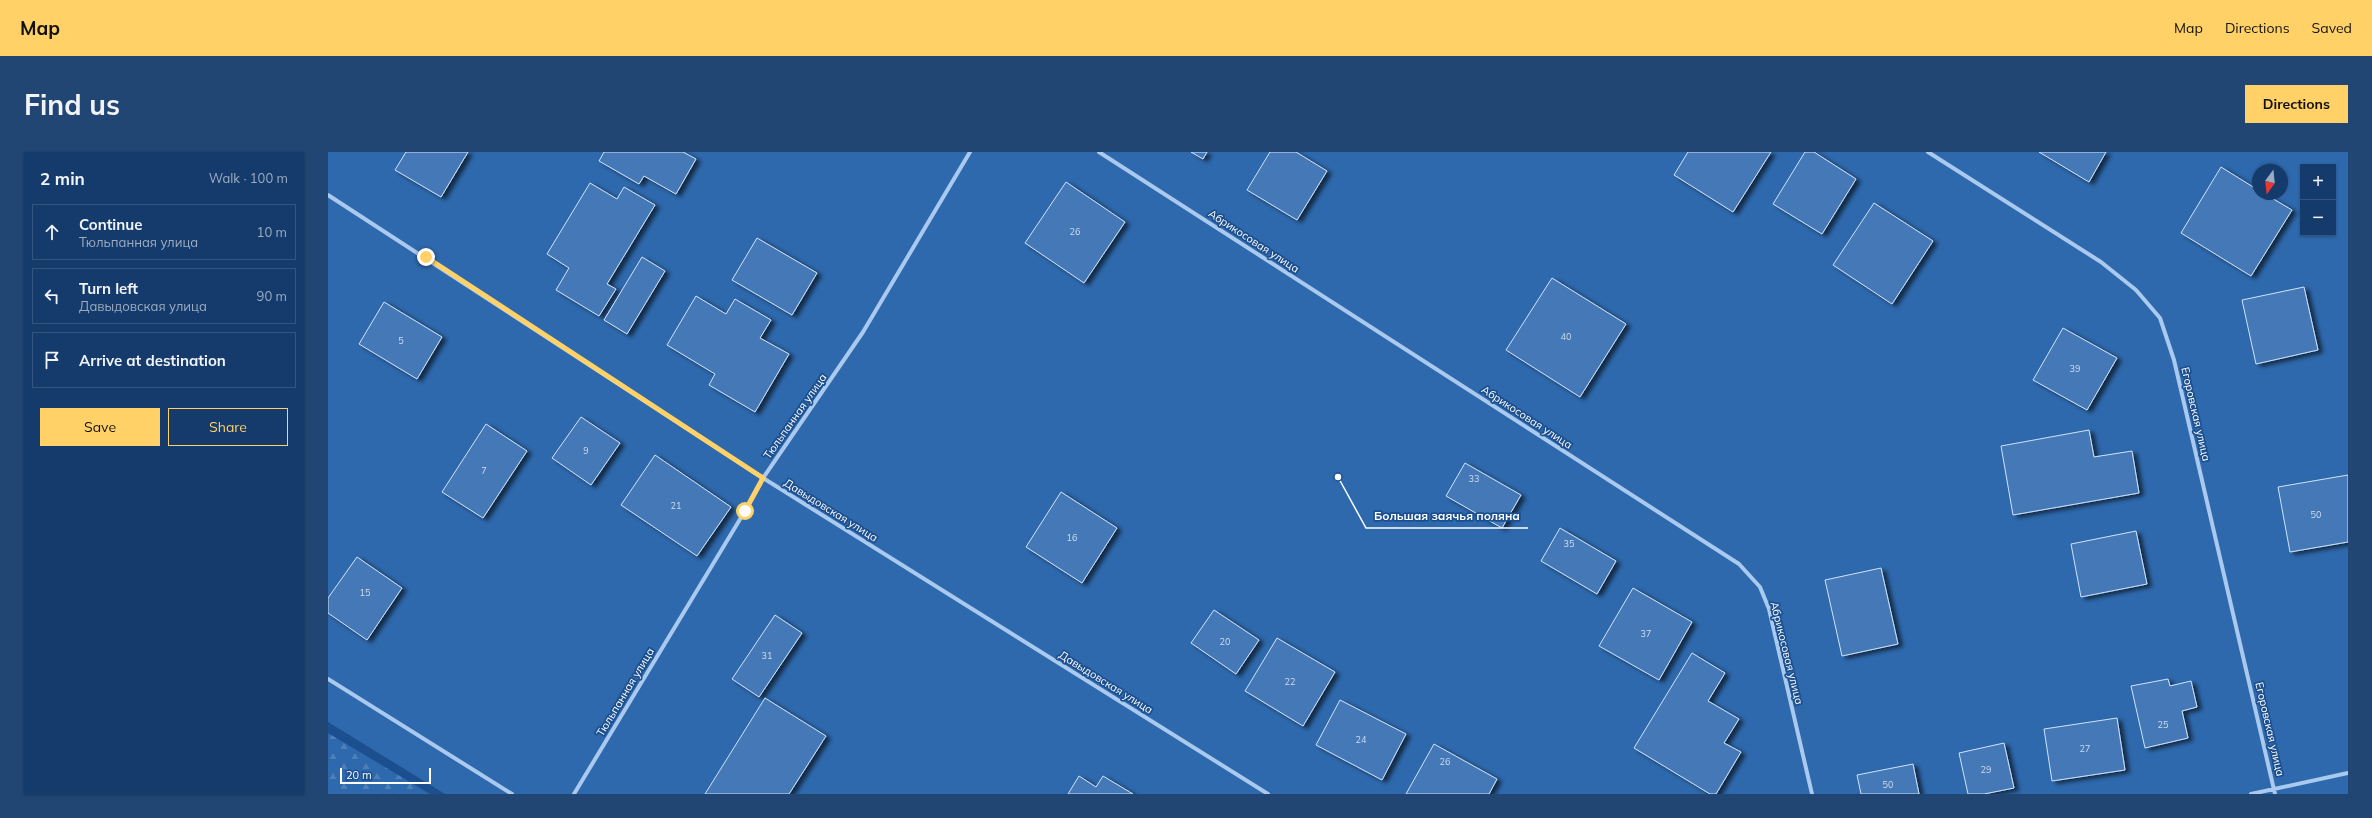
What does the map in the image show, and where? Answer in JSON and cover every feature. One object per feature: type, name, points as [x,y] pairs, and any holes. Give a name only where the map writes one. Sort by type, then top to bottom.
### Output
[{"type":"street","name":"Тюльпанная улица","points":[[574,794],[763,478],[863,332],[970,152]]},
{"type":"street","name":"Абрикосовая улица","points":[[1099,152],[1739,564],[1760,587],[1769,609],[1812,794]]},
{"type":"street","name":"Егоровская улица","points":[[1928,152],[2101,262],[2136,290],[2160,318],[2174,360],[2275,794]]},
{"type":"street","name":"Давыдовская улица","points":[[328,195],[763,478],[1268,794]]},
{"type":"street","points":[[328,679],[512,794]]},
{"type":"street","points":[[2251,794],[2348,773]]},
{"type":"green space","points":[[328,152],[2348,152],[2348,794],[445,794],[328,722]]},
{"type":"green space","points":[[328,733],[430,794],[328,794]]},
{"type":"building","points":[[406,152],[468,152],[441,197],[395,170]]},
{"type":"building","points":[[604,152],[683,152],[696,159],[676,194],[644,176],[639,184],[599,161]]},
{"type":"building","points":[[1191,152],[1207,152],[1203,159]]},
{"type":"building","points":[[1270,152],[1296,152],[1327,171],[1297,220],[1247,190]]},
{"type":"building","points":[[1688,152],[1771,152],[1733,212],[1674,175]]},
{"type":"building","points":[[1805,152],[1814,152],[1856,179],[1822,234],[1773,204]]},
{"type":"building","points":[[2039,152],[2106,152],[2089,182]]},
{"type":"building","points":[[2221,167],[2252,186],[2252,200],[2275,200],[2292,210],[2251,276],[2181,233]]},
{"type":"building","points":[[1066,182],[1125,222],[1084,283],[1025,243]]},
{"type":"building","points":[[590,183],[617,199],[624,187],[655,205],[607,284],[616,289],[599,316],[556,290],[569,268],[547,254]]},
{"type":"building","points":[[1874,203],[1933,241],[1892,304],[1833,265]]},
{"type":"building","points":[[757,238],[817,273],[792,315],[732,280]]},
{"type":"building","points":[[642,257],[665,271],[627,334],[604,320]]},
{"type":"building","points":[[1552,278],[1626,324],[1580,397],[1506,350]]},
{"type":"building","points":[[2304,287],[2318,350],[2256,364],[2242,300]]},
{"type":"building","points":[[696,296],[726,314],[735,299],[771,320],[760,338],[789,354],[755,412],[709,385],[715,374],[667,345]]},
{"type":"building","points":[[384,302],[442,337],[417,379],[359,344]]},
{"type":"building","points":[[2063,328],[2117,358],[2087,410],[2033,380]]},
{"type":"building","points":[[581,417],[620,443],[591,485],[552,458]]},
{"type":"building","points":[[486,424],[527,451],[483,518],[442,492]]},
{"type":"building","points":[[2089,430],[2094,457],[2132,451],[2139,493],[2013,515],[2001,446]]},
{"type":"building","points":[[655,455],[731,507],[697,556],[621,505]]},
{"type":"building","points":[[1465,463],[1521,495],[1502,528],[1446,496]]},
{"type":"building","points":[[2348,475],[2348,542],[2290,552],[2278,487]]},
{"type":"building","points":[[1061,492],[1117,528],[1082,583],[1026,547]]},
{"type":"building","points":[[1560,528],[1616,561],[1597,594],[1541,561]]},
{"type":"building","points":[[2136,531],[2147,584],[2081,597],[2071,544]]},
{"type":"building","points":[[357,557],[402,588],[367,640],[328,613],[328,598]]},
{"type":"building","points":[[1881,568],[1898,644],[1842,656],[1825,580]]},
{"type":"building","points":[[1633,588],[1692,622],[1659,680],[1599,646]]},
{"type":"building","points":[[1214,610],[1259,640],[1236,674],[1191,643]]},
{"type":"building","points":[[775,615],[802,633],[759,697],[732,679]]},
{"type":"building","points":[[1277,638],[1335,672],[1303,726],[1245,691]]},
{"type":"building","points":[[1692,653],[1725,673],[1708,701],[1739,719],[1724,743],[1741,752],[1716,794],[1710,794],[1634,748]]},
{"type":"building","points":[[2168,679],[2170,686],[2191,681],[2197,707],[2182,711],[2188,738],[2145,748],[2131,686]]},
{"type":"building","points":[[765,698],[826,736],[789,794],[705,794]]},
{"type":"building","points":[[1340,700],[1406,734],[1382,780],[1316,745]]},
{"type":"building","points":[[2117,718],[2125,770],[2052,781],[2044,729]]},
{"type":"building","points":[[2004,743],[2014,788],[1984,794],[1968,794],[1959,753]]},
{"type":"building","points":[[1434,744],[1497,779],[1489,794],[1406,794]]},
{"type":"building","points":[[1913,764],[1919,794],[1861,794],[1857,775]]},
{"type":"building","points":[[1079,776],[1096,787],[1103,776],[1133,794],[1068,794]]},
{"type":"place","name":"Большая заячья поляна","points":[[1338,477]]},
{"type":"route","points":[[426,257],[763,478],[745,511]]}]
